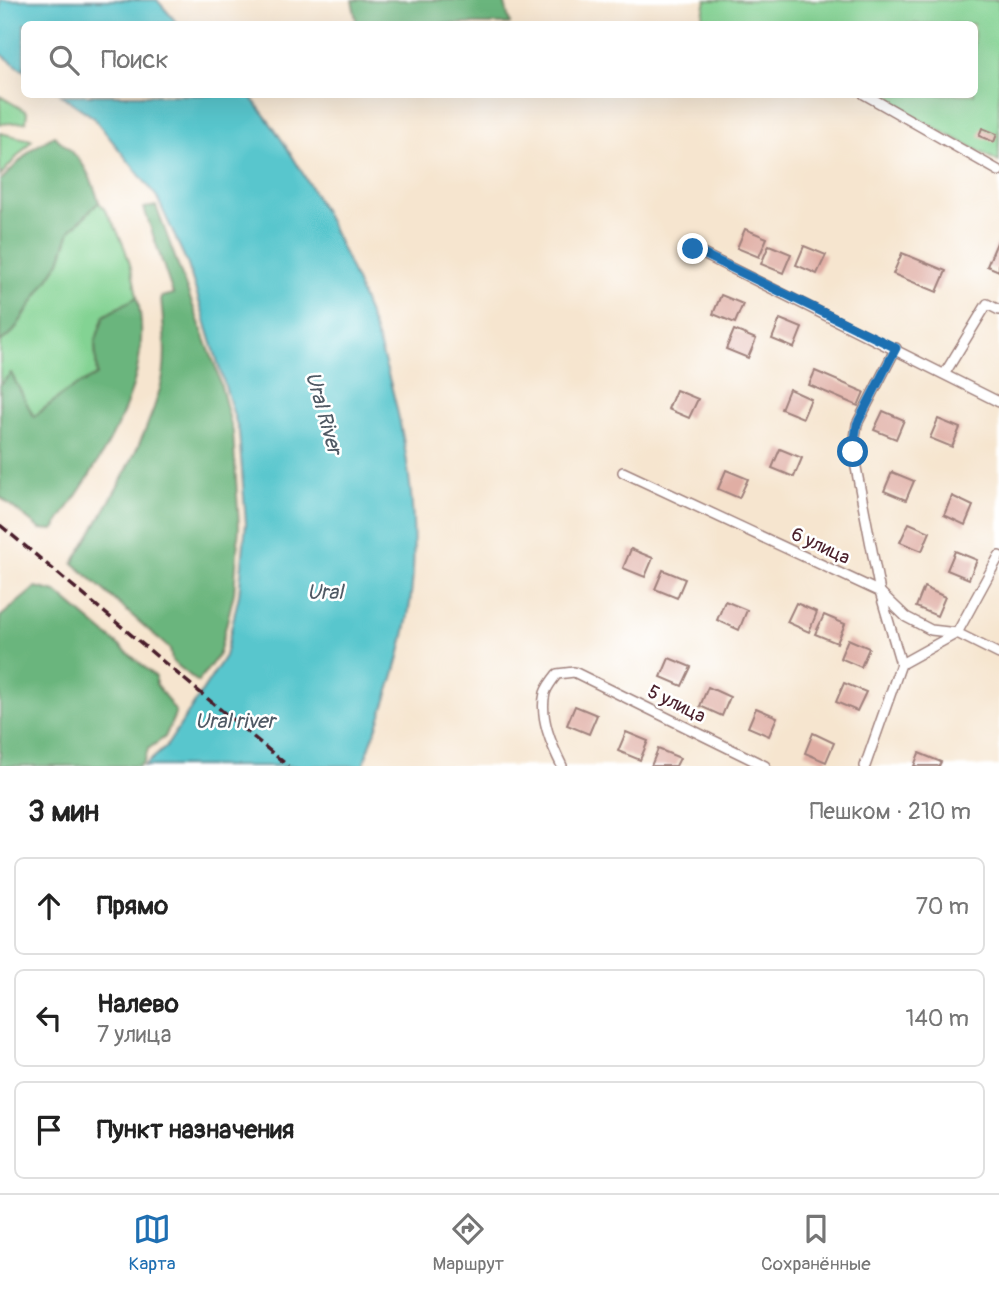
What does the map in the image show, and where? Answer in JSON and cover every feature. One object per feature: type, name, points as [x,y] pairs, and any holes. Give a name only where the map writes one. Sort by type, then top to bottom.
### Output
[{"type":"street","points":[[870,98],[999,171]]},
{"type":"street","points":[[693,249],[896,348],[999,402]]},
{"type":"street","points":[[945,373],[987,304],[999,310]]},
{"type":"street","points":[[865,766],[901,664],[880,592],[853,452],[857,424],[896,348]]},
{"type":"street","name":"6 улица","points":[[623,472],[880,592],[906,617],[931,630],[957,633],[999,654]]},
{"type":"street","points":[[901,664],[957,633],[999,556]]},
{"type":"street","name":"5 улица","points":[[562,766],[553,749],[545,716],[545,692],[557,674],[574,672],[765,766]]},
{"type":"green space","points":[[352,0],[504,0],[509,21],[356,21]]},
{"type":"green space","points":[[706,0],[999,0],[999,162],[879,98],[978,98],[978,21],[702,21]]},
{"type":"green space","points":[[0,96],[27,112],[26,122],[0,124]]},
{"type":"green space","points":[[0,133],[32,140],[0,176]]},
{"type":"green space","points":[[54,136],[83,165],[99,202],[70,231],[60,261],[13,332],[0,342],[0,181],[32,149]]},
{"type":"green space","points":[[99,202],[114,224],[124,247],[137,297],[104,316],[95,343],[97,375],[67,391],[33,417],[11,374],[0,385],[0,342],[13,332],[60,261],[70,231]]},
{"type":"green space","points":[[156,206],[217,371],[233,432],[239,527],[234,593],[219,654],[198,682],[172,661],[170,649],[73,563],[133,457],[163,378],[165,343],[161,297],[173,294],[144,208]]},
{"type":"green space","points":[[137,297],[141,328],[139,360],[132,390],[120,420],[88,478],[53,530],[40,529],[0,497],[0,385],[11,373],[34,417],[67,391],[97,375],[95,343],[104,316]]},
{"type":"green space","points":[[36,587],[56,592],[156,677],[156,684],[176,712],[165,737],[148,749],[144,762],[139,766],[0,766],[0,617]]},
{"type":"water","points":[[0,0],[157,0],[175,21],[21,21],[21,69],[0,53]]},
{"type":"water","name":"Ural","points":[[65,98],[251,98],[286,147],[320,205],[351,268],[376,335],[396,404],[408,472],[414,539],[410,603],[402,645],[391,686],[363,766],[144,766],[166,747],[225,656],[239,595],[246,523],[239,432],[188,265],[157,197],[93,117]]},
{"type":"building","points":[[982,128],[997,134],[994,142],[979,136]]},
{"type":"building","points":[[745,229],[767,238],[759,257],[737,248]]},
{"type":"building","points":[[999,238],[999,271],[987,266]]},
{"type":"building","points":[[769,245],[791,254],[783,273],[761,264]]},
{"type":"building","points":[[804,246],[826,255],[817,274],[796,265]]},
{"type":"building","points":[[902,253],[946,271],[937,292],[893,274]]},
{"type":"building","points":[[721,295],[743,304],[735,323],[713,314]]},
{"type":"building","points":[[780,319],[802,328],[794,348],[772,339]]},
{"type":"building","points":[[734,330],[756,339],[748,358],[726,349]]},
{"type":"building","points":[[815,371],[864,392],[858,406],[809,385]]},
{"type":"building","points":[[789,389],[811,399],[803,418],[781,409]]},
{"type":"building","points":[[676,390],[698,399],[689,418],[668,409]]},
{"type":"building","points":[[883,411],[904,420],[896,439],[874,430]]},
{"type":"building","points":[[938,419],[960,428],[952,447],[930,438]]},
{"type":"building","points":[[780,449],[802,458],[794,477],[772,468]]},
{"type":"building","points":[[726,470],[748,479],[739,498],[718,489]]},
{"type":"building","points":[[892,472],[914,481],[906,500],[884,491]]},
{"type":"building","points":[[952,496],[973,506],[965,525],[944,515]]},
{"type":"building","points":[[909,523],[930,532],[922,551],[900,542]]},
{"type":"building","points":[[631,549],[653,558],[645,577],[623,568]]},
{"type":"building","points":[[955,551],[977,560],[969,579],[947,570]]},
{"type":"building","points":[[663,570],[685,579],[677,598],[655,589]]},
{"type":"building","points":[[924,587],[945,597],[937,616],[916,607]]},
{"type":"building","points":[[725,601],[747,610],[739,630],[717,620]]},
{"type":"building","points":[[796,603],[817,612],[809,632],[787,622]]},
{"type":"building","points":[[824,615],[845,624],[837,643],[815,634]]},
{"type":"building","points":[[848,639],[869,648],[861,667],[840,658]]},
{"type":"building","points":[[669,658],[691,667],[682,686],[661,677]]},
{"type":"building","points":[[844,683],[866,692],[857,711],[836,702]]},
{"type":"building","points":[[708,687],[730,697],[722,716],[700,706]]},
{"type":"building","points":[[575,706],[597,715],[589,734],[567,725]]},
{"type":"building","points":[[756,708],[777,717],[769,736],[748,727]]},
{"type":"building","points":[[626,732],[648,741],[640,760],[618,751]]},
{"type":"building","points":[[813,733],[834,743],[826,762],[805,753]]},
{"type":"building","points":[[658,749],[680,758],[676,766],[651,766]]},
{"type":"building","points":[[919,753],[941,762],[939,766],[914,766]]},
{"type":"railway","points":[[0,525],[288,766]]},
{"type":"route","points":[[693,249],[896,348],[857,424],[853,452]]},
{"type":"water label","name":"Ural River","points":[[324,413]]},
{"type":"water label","name":"Ural river","points":[[235,721]]}]
